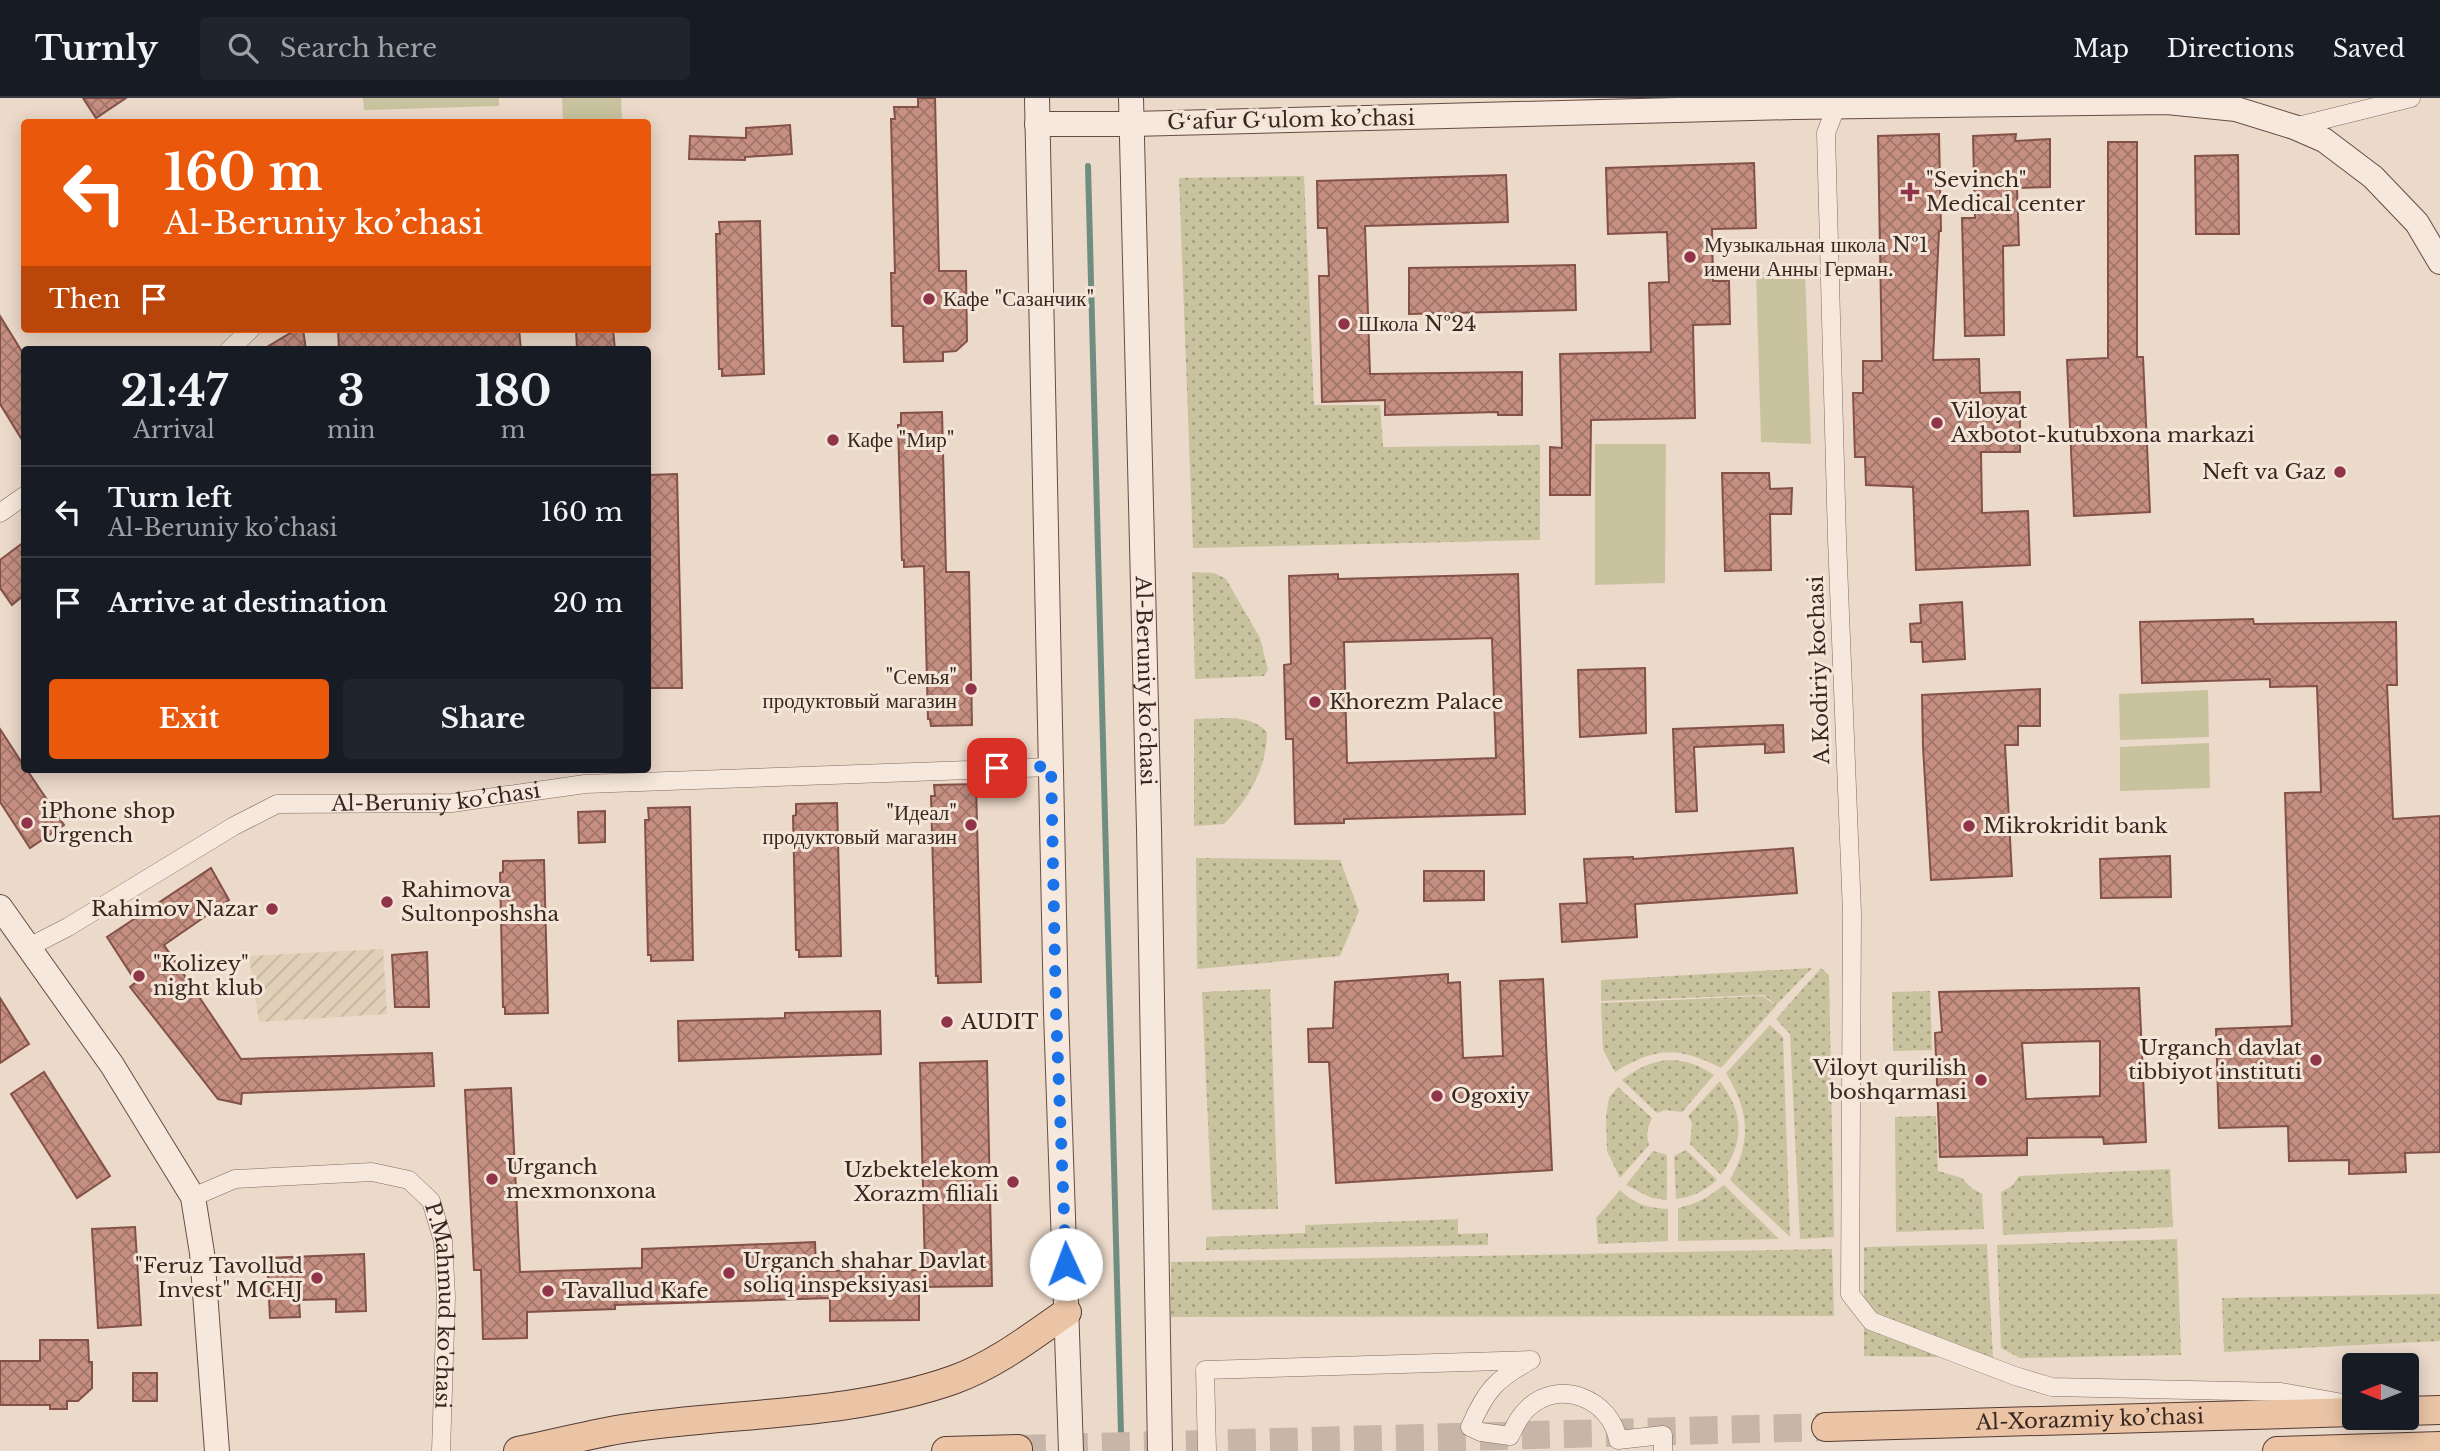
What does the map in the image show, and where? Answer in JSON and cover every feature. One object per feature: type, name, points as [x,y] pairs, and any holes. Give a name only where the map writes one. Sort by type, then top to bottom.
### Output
[{"type":"main road","points":[[1037,98],[1056,1012],[1071,1451]]},
{"type":"main road","name":"Al-Beruniy ko’chasi","points":[[1131,98],[1149,829],[1160,1451]]},
{"type":"main road","name":"Gʻafur Gʻulom ko’chasi","points":[[1037,124],[1131,124],[1494,106],[2168,102],[2236,109],[2294,127],[2324,140],[2373,177],[2417,223],[2440,262]]},
{"type":"main road","points":[[0,907],[112,1065],[193,1197],[202,1253],[217,1444]]},
{"type":"main road","points":[[517,1451],[622,1429],[893,1397],[954,1380],[1002,1358],[1067,1312]]},
{"type":"main road","points":[[2419,1411],[2440,1410]]},
{"type":"main road","name":"Al-Xorazmiy ko’chasi","points":[[1826,1427],[2342,1412]]},
{"type":"main road","points":[[2277,1451],[2440,1446]]},
{"type":"main road","points":[[946,1451],[1018,1449]]},
{"type":"street","points":[[2294,127],[2411,98]]},
{"type":"street","name":"A.Kodiriy kochasi","points":[[1836,103],[1826,133],[1837,539],[1852,925],[1850,1294],[1871,1321],[2015,1376],[2052,1387],[2281,1392],[2342,1403]]},
{"type":"street","points":[[233,346],[247,333]]},
{"type":"street","points":[[0,513],[21,498]]},
{"type":"street","name":"Al-Beruniy ko’chasi","points":[[27,948],[68,927],[234,825],[277,804],[452,803],[585,784],[1051,766]]},
{"type":"street","name":"P.Mahmud ko'chasi","points":[[193,1197],[235,1179],[372,1172],[409,1180],[431,1200],[443,1241],[446,1297],[444,1426],[441,1451]]},
{"type":"street","points":[[1207,1451],[1205,1370],[1531,1360],[1503,1375],[1482,1398],[1470,1427],[1481,1432],[1510,1436],[1517,1420],[1529,1406],[1544,1397],[1562,1394],[1579,1396],[1596,1403],[1608,1416],[1617,1432],[1618,1440],[1663,1435],[1663,1451]]},
{"type":"shaded area","points":[[363,98],[499,98],[499,106],[364,110]]},
{"type":"shaded area","points":[[562,98],[621,98],[622,119],[563,119]]},
{"type":"shaded area","points":[[1304,176],[1314,405],[1380,405],[1383,447],[1540,445],[1540,540],[1193,548],[1179,178]]},
{"type":"shaded area","points":[[1805,271],[1811,444],[1761,442],[1756,273]]},
{"type":"shaded area","points":[[1595,444],[1666,444],[1665,583],[1595,585]]},
{"type":"shaded area","points":[[1192,572],[1214,573],[1226,579],[1260,638],[1268,670],[1264,676],[1195,679]]},
{"type":"shaded area","points":[[2208,690],[2209,737],[2120,740],[2119,694]]},
{"type":"shaded area","points":[[1194,719],[1243,720],[1260,726],[1267,732],[1260,771],[1241,805],[1224,824],[1194,826]]},
{"type":"shaded area","points":[[2209,743],[2210,788],[2120,791],[2120,747]]},
{"type":"shaded area","points":[[1196,858],[1340,860],[1359,911],[1340,956],[1197,969]]},
{"type":"shaded area","points":[[383,949],[387,1014],[259,1022],[249,956]]},
{"type":"shaded area","points":[[1812,968],[1776,1005],[1764,995],[1601,1001],[1601,980]]},
{"type":"shaded area","points":[[1821,968],[1829,975],[1834,1237],[1800,1239],[1790,1034],[1776,1019]]},
{"type":"shaded area","points":[[1270,989],[1278,1209],[1212,1210],[1202,992]]},
{"type":"shaded area","points":[[1930,991],[1932,1050],[1893,1051],[1892,992]]},
{"type":"shaded area","points":[[1763,996],[1776,1006],[1721,1068],[1692,1056],[1667,1052],[1642,1058],[1615,1072],[1603,1050],[1601,1003]]},
{"type":"shaded area","points":[[1770,1025],[1783,1037],[1790,1237],[1730,1180],[1742,1152],[1745,1126],[1739,1100],[1726,1073]]},
{"type":"shaded area","points":[[1668,1060],[1692,1064],[1714,1075],[1682,1112],[1665,1110],[1657,1113],[1622,1080],[1655,1062]]},
{"type":"shaded area","points":[[1720,1081],[1734,1105],[1738,1128],[1734,1151],[1721,1175],[1690,1144],[1692,1123],[1688,1116]]},
{"type":"shaded area","points":[[1618,1087],[1652,1118],[1648,1132],[1649,1145],[1620,1178],[1607,1151],[1606,1117],[1609,1098]]},
{"type":"shaded area","points":[[1936,1116],[1938,1171],[1962,1178],[1982,1194],[1984,1229],[1896,1232],[1895,1117]]},
{"type":"shaded area","points":[[1686,1150],[1717,1180],[1698,1193],[1676,1199],[1674,1156]]},
{"type":"shaded area","points":[[1653,1151],[1667,1155],[1667,1200],[1652,1198],[1626,1185]]},
{"type":"shaded area","points":[[2170,1169],[2173,1227],[2003,1235],[2001,1192],[2012,1186],[2019,1176]]},
{"type":"shaded area","points":[[1724,1185],[1779,1239],[1678,1241],[1678,1208],[1702,1199]]},
{"type":"shaded area","points":[[1620,1190],[1642,1204],[1668,1209],[1668,1241],[1598,1244],[1596,1218]]},
{"type":"shaded area","points":[[1458,1219],[1458,1234],[1488,1233],[1488,1245],[1206,1250],[1206,1237],[1305,1233],[1305,1225]]},
{"type":"shaded area","points":[[2177,1239],[2181,1355],[2020,1358],[2001,1348],[1997,1245]]},
{"type":"shaded area","points":[[1987,1244],[1993,1358],[1864,1356],[1864,1247]]},
{"type":"shaded area","points":[[1832,1249],[1834,1316],[1171,1317],[1171,1262]]},
{"type":"shaded area","points":[[2440,1294],[2440,1341],[2224,1352],[2222,1298]]},
{"type":"building","points":[[83,98],[126,98],[96,118]]},
{"type":"building","points":[[918,98],[935,98],[939,271],[966,271],[967,341],[956,351],[943,352],[943,361],[904,362],[903,326],[892,326],[891,273],[895,273],[891,119],[895,119],[894,107],[918,107]]},
{"type":"building","points":[[790,125],[792,154],[745,157],[745,160],[689,159],[690,136],[746,138],[746,128]]},
{"type":"building","points":[[1939,134],[1941,231],[1933,360],[1979,359],[1980,393],[2020,392],[2020,452],[1981,452],[1982,513],[2028,511],[2030,565],[1916,570],[1913,487],[1866,485],[1865,457],[1855,457],[1853,393],[1863,393],[1863,361],[1882,361],[1878,136]]},
{"type":"building","points":[[2016,134],[2015,141],[2050,139],[2050,187],[2017,188],[2019,245],[2003,246],[2004,335],[1965,336],[1962,218],[1975,218],[1973,136]]},
{"type":"building","points":[[2108,142],[2137,142],[2137,357],[2143,357],[2150,512],[2074,516],[2067,360],[2108,358]]},
{"type":"building","points":[[2238,155],[2239,234],[2196,234],[2195,156]]},
{"type":"building","points":[[1754,163],[1756,228],[1712,229],[1713,281],[1729,281],[1730,324],[1693,325],[1695,418],[1591,420],[1590,495],[1550,495],[1550,447],[1562,448],[1560,354],[1651,352],[1649,283],[1669,282],[1667,232],[1608,234],[1606,168]]},
{"type":"building","name":"Школа №24","points":[[1506,175],[1508,222],[1365,226],[1370,374],[1522,372],[1522,415],[1498,415],[1498,412],[1385,415],[1385,400],[1322,402],[1319,276],[1329,276],[1327,228],[1318,228],[1317,181]]},
{"type":"building","points":[[760,221],[764,374],[722,376],[722,369],[719,369],[716,234],[720,234],[719,222]]},
{"type":"building","points":[[1575,265],[1576,310],[1409,314],[1409,268]]},
{"type":"building","points":[[0,316],[21,350],[21,438],[0,404]]},
{"type":"building","points":[[290,333],[304,333],[305,346],[269,346]]},
{"type":"building","points":[[338,333],[519,333],[521,346],[339,346]]},
{"type":"building","points":[[576,333],[613,333],[615,346],[577,346]]},
{"type":"building","points":[[942,412],[946,572],[969,572],[972,725],[931,726],[928,719],[924,566],[904,567],[902,560],[898,425],[901,425],[901,413]]},
{"type":"building","points":[[1722,473],[1769,473],[1770,489],[1792,488],[1791,514],[1770,514],[1771,570],[1725,571]]},
{"type":"building","points":[[677,474],[682,688],[651,688],[651,475]]},
{"type":"building","points":[[21,544],[21,598],[12,605],[0,588],[0,560]]},
{"type":"building","name":"Khorezm Palace","points":[[1338,574],[1338,579],[1518,574],[1525,814],[1344,819],[1344,823],[1295,824],[1293,739],[1286,739],[1284,665],[1291,664],[1289,576]],"holes":[[[1492,638],[1496,758],[1347,763],[1344,642]]]},
{"type":"building","points":[[1962,602],[1965,659],[1923,662],[1922,642],[1911,642],[1910,624],[1921,623],[1920,605]]},
{"type":"building","points":[[2253,619],[2254,624],[2396,622],[2397,685],[2387,685],[2393,819],[2440,816],[2440,1152],[2405,1153],[2406,1172],[2349,1174],[2349,1160],[2289,1161],[2288,1126],[2219,1128],[2216,1029],[2292,1026],[2285,793],[2321,792],[2317,686],[2270,687],[2270,679],[2142,683],[2140,622]]},
{"type":"building","points":[[1645,668],[1646,733],[1580,737],[1578,670]]},
{"type":"building","points":[[2040,689],[2040,726],[2018,726],[2018,745],[2005,745],[2012,876],[1931,880],[1922,695]]},
{"type":"building","points":[[1783,725],[1784,752],[1765,753],[1765,744],[1694,747],[1697,811],[1676,812],[1673,729]]},
{"type":"building","points":[[0,729],[21,761],[21,773],[29,773],[64,825],[30,848],[0,802]]},
{"type":"building","points":[[976,784],[981,982],[938,983],[931,796],[935,796],[934,785]]},
{"type":"building","points":[[837,803],[841,956],[799,957],[799,950],[796,950],[793,816],[796,815],[796,804]]},
{"type":"building","points":[[690,807],[693,960],[651,961],[651,955],[648,955],[645,820],[649,820],[648,808]]},
{"type":"building","points":[[605,811],[605,842],[579,843],[578,812]]},
{"type":"building","points":[[1793,848],[1797,893],[1635,904],[1637,937],[1562,942],[1560,904],[1587,903],[1584,859],[1633,859]]},
{"type":"building","points":[[2170,856],[2171,897],[2101,898],[2100,859]]},
{"type":"building","points":[[544,860],[548,1013],[505,1014],[500,873],[503,872],[503,861]]},
{"type":"building","points":[[211,868],[229,900],[164,945],[241,1059],[432,1053],[434,1086],[242,1093],[241,1104],[218,1099],[130,987],[136,982],[107,937]]},
{"type":"building","points":[[1424,871],[1484,871],[1484,900],[1424,901]]},
{"type":"building","points":[[427,952],[429,1007],[395,1007],[392,955]]},
{"type":"building","points":[[1448,974],[1448,983],[1460,982],[1463,1058],[1503,1056],[1500,981],[1543,979],[1552,1170],[1336,1183],[1329,1062],[1309,1062],[1308,1029],[1333,1028],[1335,982]]},
{"type":"building","name":"Viloyt qurilish boshqarmasi","points":[[2139,988],[2146,1142],[2104,1144],[2103,1137],[2027,1138],[2027,1155],[1940,1157],[1935,1033],[1942,1032],[1939,992]],"holes":[[[2100,1041],[2100,1096],[2026,1099],[2022,1043]]]},
{"type":"building","points":[[0,998],[29,1044],[0,1063]]},
{"type":"building","points":[[880,1011],[881,1054],[679,1061],[678,1021],[785,1018],[785,1013]]},
{"type":"building","points":[[987,1061],[992,1286],[919,1287],[919,1320],[830,1321],[830,1298],[615,1305],[615,1309],[527,1312],[527,1338],[483,1339],[481,1270],[474,1270],[465,1090],[511,1088],[520,1272],[642,1268],[642,1249],[815,1242],[816,1271],[925,1270],[920,1063]]},
{"type":"building","points":[[44,1072],[110,1176],[77,1198],[11,1094]]},
{"type":"building","points":[[135,1227],[141,1325],[98,1328],[92,1229]]},
{"type":"building","name":"\"Feruz Tavollud Invest\" MCHJ","points":[[364,1254],[366,1311],[336,1312],[336,1299],[299,1300],[300,1317],[270,1318],[267,1258]]},
{"type":"building","points":[[40,1340],[88,1340],[89,1362],[92,1362],[92,1388],[78,1401],[67,1401],[67,1409],[50,1409],[50,1405],[0,1405],[0,1361],[40,1361]]},
{"type":"building","points":[[133,1373],[157,1373],[157,1401],[133,1401]]},
{"type":"waterway","points":[[1088,166],[1121,1434]]},
{"type":"tunnel","points":[[1018,1449],[1826,1427]]},
{"type":"place","name":"\"Sevinch\" Medical center","points":[[1910,192]]},
{"type":"place","name":"Музыкальная школа №1 имени Анны Герман.","points":[[1690,257]]},
{"type":"place","name":"Кафе \"Сазанчик\"","points":[[929,299]]},
{"type":"place","name":"Школа №24","points":[[1344,324]]},
{"type":"place","name":"Viloyat Axbotot-kutubxona markazi","points":[[1937,423]]},
{"type":"place","name":"Кафе \"Мир\"","points":[[833,440]]},
{"type":"place","name":"Neft va Gaz","points":[[2340,472]]},
{"type":"place","name":"\"Семья\" продуктовый магазин","points":[[971,689]]},
{"type":"place","name":"Khorezm Palace","points":[[1315,702]]},
{"type":"place","name":"iPhone shop Urgench","points":[[27,823]]},
{"type":"place","name":"\"Идеал\" продуктовый магазин","points":[[971,825]]},
{"type":"place","name":"Mikrokridit bank","points":[[1969,826]]},
{"type":"place","name":"Rahimova Sultonposhsha","points":[[387,902]]},
{"type":"place","name":"Rahimov Nazar","points":[[272,909]]},
{"type":"place","name":"\"Kolizey\" night klub","points":[[139,976]]},
{"type":"place","name":"AUDIT","points":[[947,1022]]},
{"type":"place","name":"Urganch davlat tibbiyot instituti","points":[[2316,1060]]},
{"type":"place","name":"Viloyt qurilish boshqarmasi","points":[[1981,1080]]},
{"type":"place","name":"Ogoxiy","points":[[1437,1096]]},
{"type":"place","name":"Urganch mexmonxona","points":[[492,1179]]},
{"type":"place","name":"Uzbektelekom Xorazm filiali","points":[[1013,1182]]},
{"type":"place","name":"Urganch shahar Davlat soliq inspeksiyasi","points":[[729,1273]]},
{"type":"place","name":"\"Feruz Tavollud Invest\" MCHJ","points":[[317,1278]]},
{"type":"place","name":"Tavallud Kafe","points":[[548,1291]]},
{"type":"route","points":[[997,768],[1051,766],[1056,1012],[1066,1264]]}]
